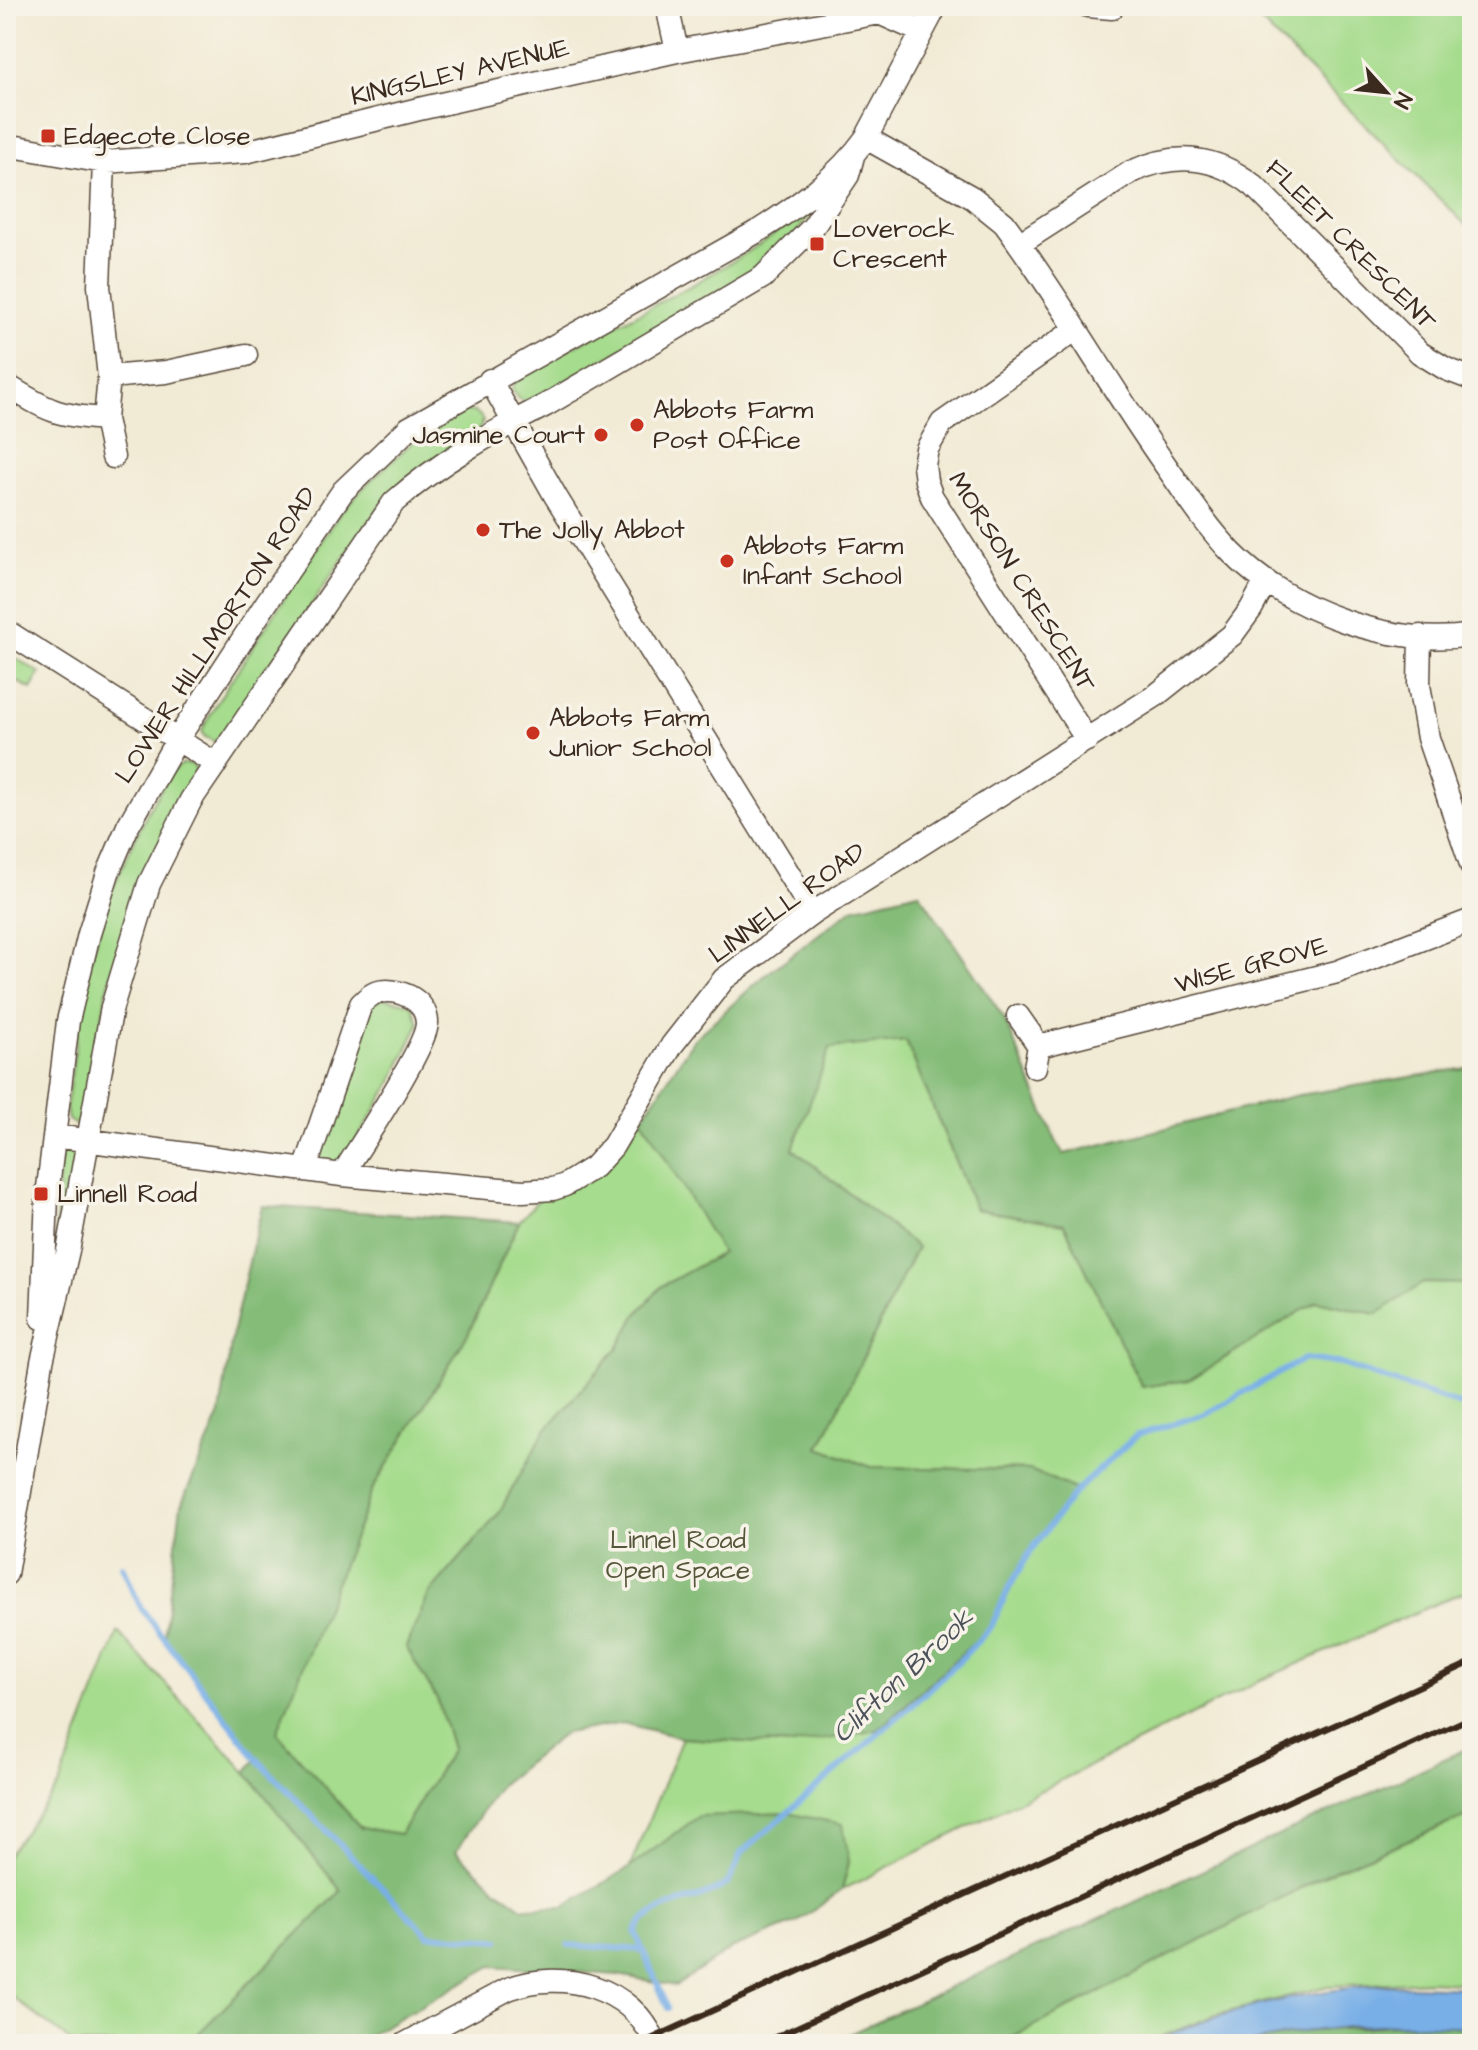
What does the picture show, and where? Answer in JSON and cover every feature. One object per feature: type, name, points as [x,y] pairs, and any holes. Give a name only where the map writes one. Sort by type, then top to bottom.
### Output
[{"type":"street","points":[[667,6],[677,51]]},
{"type":"street","name":"LOWER HILLMORTON ROAD","points":[[6,1574],[42,1362],[69,1246],[112,1007],[149,884],[191,800],[394,502],[439,467],[513,421],[546,405],[763,277],[813,227],[848,175],[936,6]]},
{"type":"street","points":[[1088,6],[1112,8]]},
{"type":"street","name":"KINGSLEY AVENUE","points":[[6,145],[104,162],[245,152],[677,51],[879,13],[922,32]]},
{"type":"street","points":[[860,147],[973,198],[1004,223],[1211,530],[1234,556],[1266,581],[1323,614],[1354,625],[1420,636],[1472,635]]},
{"type":"street","name":"LOWER HILLMORTON ROAD","points":[[42,1362],[47,1196],[68,1021],[89,934],[108,873],[128,826],[177,740],[343,491],[409,428],[758,231],[797,206],[860,147]]},
{"type":"street","name":"FLEET CRESCENT","points":[[1019,244],[1148,164],[1177,159],[1220,165],[1236,171],[1254,186],[1420,353],[1446,369],[1472,379]]},
{"type":"street","points":[[104,162],[99,286],[109,377],[105,419],[113,457]]},
{"type":"street","name":"MORSON CRESCENT","points":[[1075,330],[942,423],[927,449],[924,465],[932,497],[1087,740]]},
{"type":"street","points":[[109,377],[166,372],[246,355]]},
{"type":"street","points":[[490,380],[580,537],[813,913]]},
{"type":"street","points":[[6,385],[50,412],[105,419]]},
{"type":"street","name":"LINNELL ROAD","points":[[55,1136],[342,1175],[523,1191],[553,1189],[578,1179],[613,1146],[672,1045],[724,979],[813,913],[1155,696],[1232,635],[1266,581]]},
{"type":"street","points":[[6,631],[216,764]]},
{"type":"street","points":[[1420,636],[1419,685],[1428,738],[1472,867]]},
{"type":"street","name":"WISE GROVE","points":[[1018,1016],[1037,1057],[1174,1014],[1337,972],[1472,920]]},
{"type":"street","points":[[305,1170],[361,1004],[374,993],[401,992],[418,1002],[425,1013],[425,1034],[410,1065],[342,1175]]},
{"type":"street","points":[[405,2044],[508,1989],[524,1983],[554,1980],[585,1984],[613,1994],[648,2025],[656,2044]]},
{"type":"green space","points":[[1245,6],[1472,6],[1472,231]]},
{"type":"green space","points":[[838,179],[789,242],[744,278],[529,402],[518,399],[512,390],[515,378],[731,263],[798,217]]},
{"type":"green space","points":[[462,410],[479,415],[483,421],[479,430],[379,507],[222,741],[213,741],[204,736],[202,730],[219,699],[340,513],[415,440]]},
{"type":"green space","points":[[6,652],[40,673],[31,689],[6,676]]},
{"type":"green space","points":[[182,764],[192,764],[197,770],[130,905],[106,995],[85,1120],[76,1125],[68,1120],[66,1108],[87,973],[109,896],[150,807],[173,771]]},
{"type":"green space","name":"Linnel Road Open Space","points":[[919,892],[1004,1018],[1064,1154],[1294,1096],[1472,1067],[1472,1284],[1423,1283],[1377,1314],[1317,1301],[1189,1380],[1142,1387],[1064,1224],[975,1209],[906,1041],[830,1048],[793,1149],[917,1247],[819,1448],[871,1467],[1030,1470],[1077,1490],[1030,1552],[991,1627],[878,1730],[793,1745],[682,1738],[623,1723],[565,1733],[500,1785],[456,1851],[498,1890],[523,1908],[563,1907],[630,1867],[699,1816],[787,1813],[843,1824],[849,1862],[842,1890],[797,1922],[731,1949],[676,1986],[618,1975],[492,1966],[353,2044],[188,2044],[341,1891],[246,1772],[257,1759],[164,1638],[181,1505],[220,1414],[233,1331],[262,1206],[519,1222],[468,1334],[373,1488],[277,1733],[361,1828],[400,1834],[452,1749],[438,1701],[406,1647],[429,1594],[497,1516],[545,1431],[619,1347],[637,1314],[662,1286],[722,1253],[642,1119],[694,1039],[763,977],[853,908]]},
{"type":"green space","points":[[383,998],[412,1004],[419,1024],[393,1080],[344,1161],[333,1164],[323,1161],[320,1154],[366,1008]]},
{"type":"green space","points":[[906,1041],[975,1209],[1064,1224],[1142,1387],[1189,1380],[1317,1301],[1376,1314],[1423,1283],[1472,1284],[1472,1588],[1261,1680],[842,1890],[849,1862],[630,1867],[682,1738],[793,1745],[991,1627],[1030,1552],[1077,1490],[1030,1470],[871,1467],[819,1448],[917,1247],[793,1149],[830,1047]]},
{"type":"green space","points":[[642,1119],[723,1253],[662,1286],[637,1314],[619,1347],[545,1431],[497,1516],[429,1594],[406,1647],[438,1701],[452,1749],[400,1834],[361,1828],[276,1734],[373,1488],[468,1334],[519,1222],[539,1199],[607,1168]]},
{"type":"green space","points":[[66,1151],[76,1156],[52,1289],[60,1155]]},
{"type":"green space","points":[[118,1632],[246,1772],[341,1891],[188,2044],[74,2044],[6,1992],[6,1857],[59,1785]]},
{"type":"green space","points":[[1472,1746],[1472,1814],[1335,1870],[1000,2044],[828,2044]]},
{"type":"green space","points":[[1472,1814],[1472,1984],[1430,1981],[1328,1986],[1216,2015],[1142,2044],[1000,2044],[1335,1870]]},
{"type":"green space","points":[[1408,2024],[1472,2027],[1472,2044],[1243,2044],[1303,2032]]},
{"type":"water","points":[[1380,1985],[1472,1988],[1472,2027],[1408,2024],[1356,2026],[1303,2032],[1243,2044],[1148,2044],[1203,2022],[1262,2004]]},
{"type":"waterway","name":"Clifton Brook","points":[[668,2008],[635,1932],[643,1921],[665,1908],[705,1895],[728,1882],[741,1853],[964,1656],[991,1627],[1030,1552],[1065,1505],[1137,1435],[1205,1414],[1304,1359],[1338,1363],[1472,1409]]},
{"type":"waterway","points":[[122,1566],[141,1608],[257,1759],[428,1935],[499,1940]]},
{"type":"waterway","points":[[568,1945],[643,1950]]},
{"type":"railway","points":[[640,2044],[1472,1662]]},
{"type":"railway","points":[[760,2044],[1472,1717]]},
{"type":"place","name":"Edgecote Close","points":[[48,136]]},
{"type":"place","name":"Loverock Crescent","points":[[817,244]]},
{"type":"place","name":"Abbots Farm Post Office","points":[[637,425]]},
{"type":"place","name":"Jasmine Court","points":[[601,435]]},
{"type":"place","name":"The Jolly Abbot","points":[[483,530]]},
{"type":"place","name":"Abbots Farm Infant School","points":[[727,561]]},
{"type":"place","name":"Abbots Farm Junior School","points":[[533,733]]},
{"type":"place","name":"Linnell Road","points":[[41,1194]]}]
